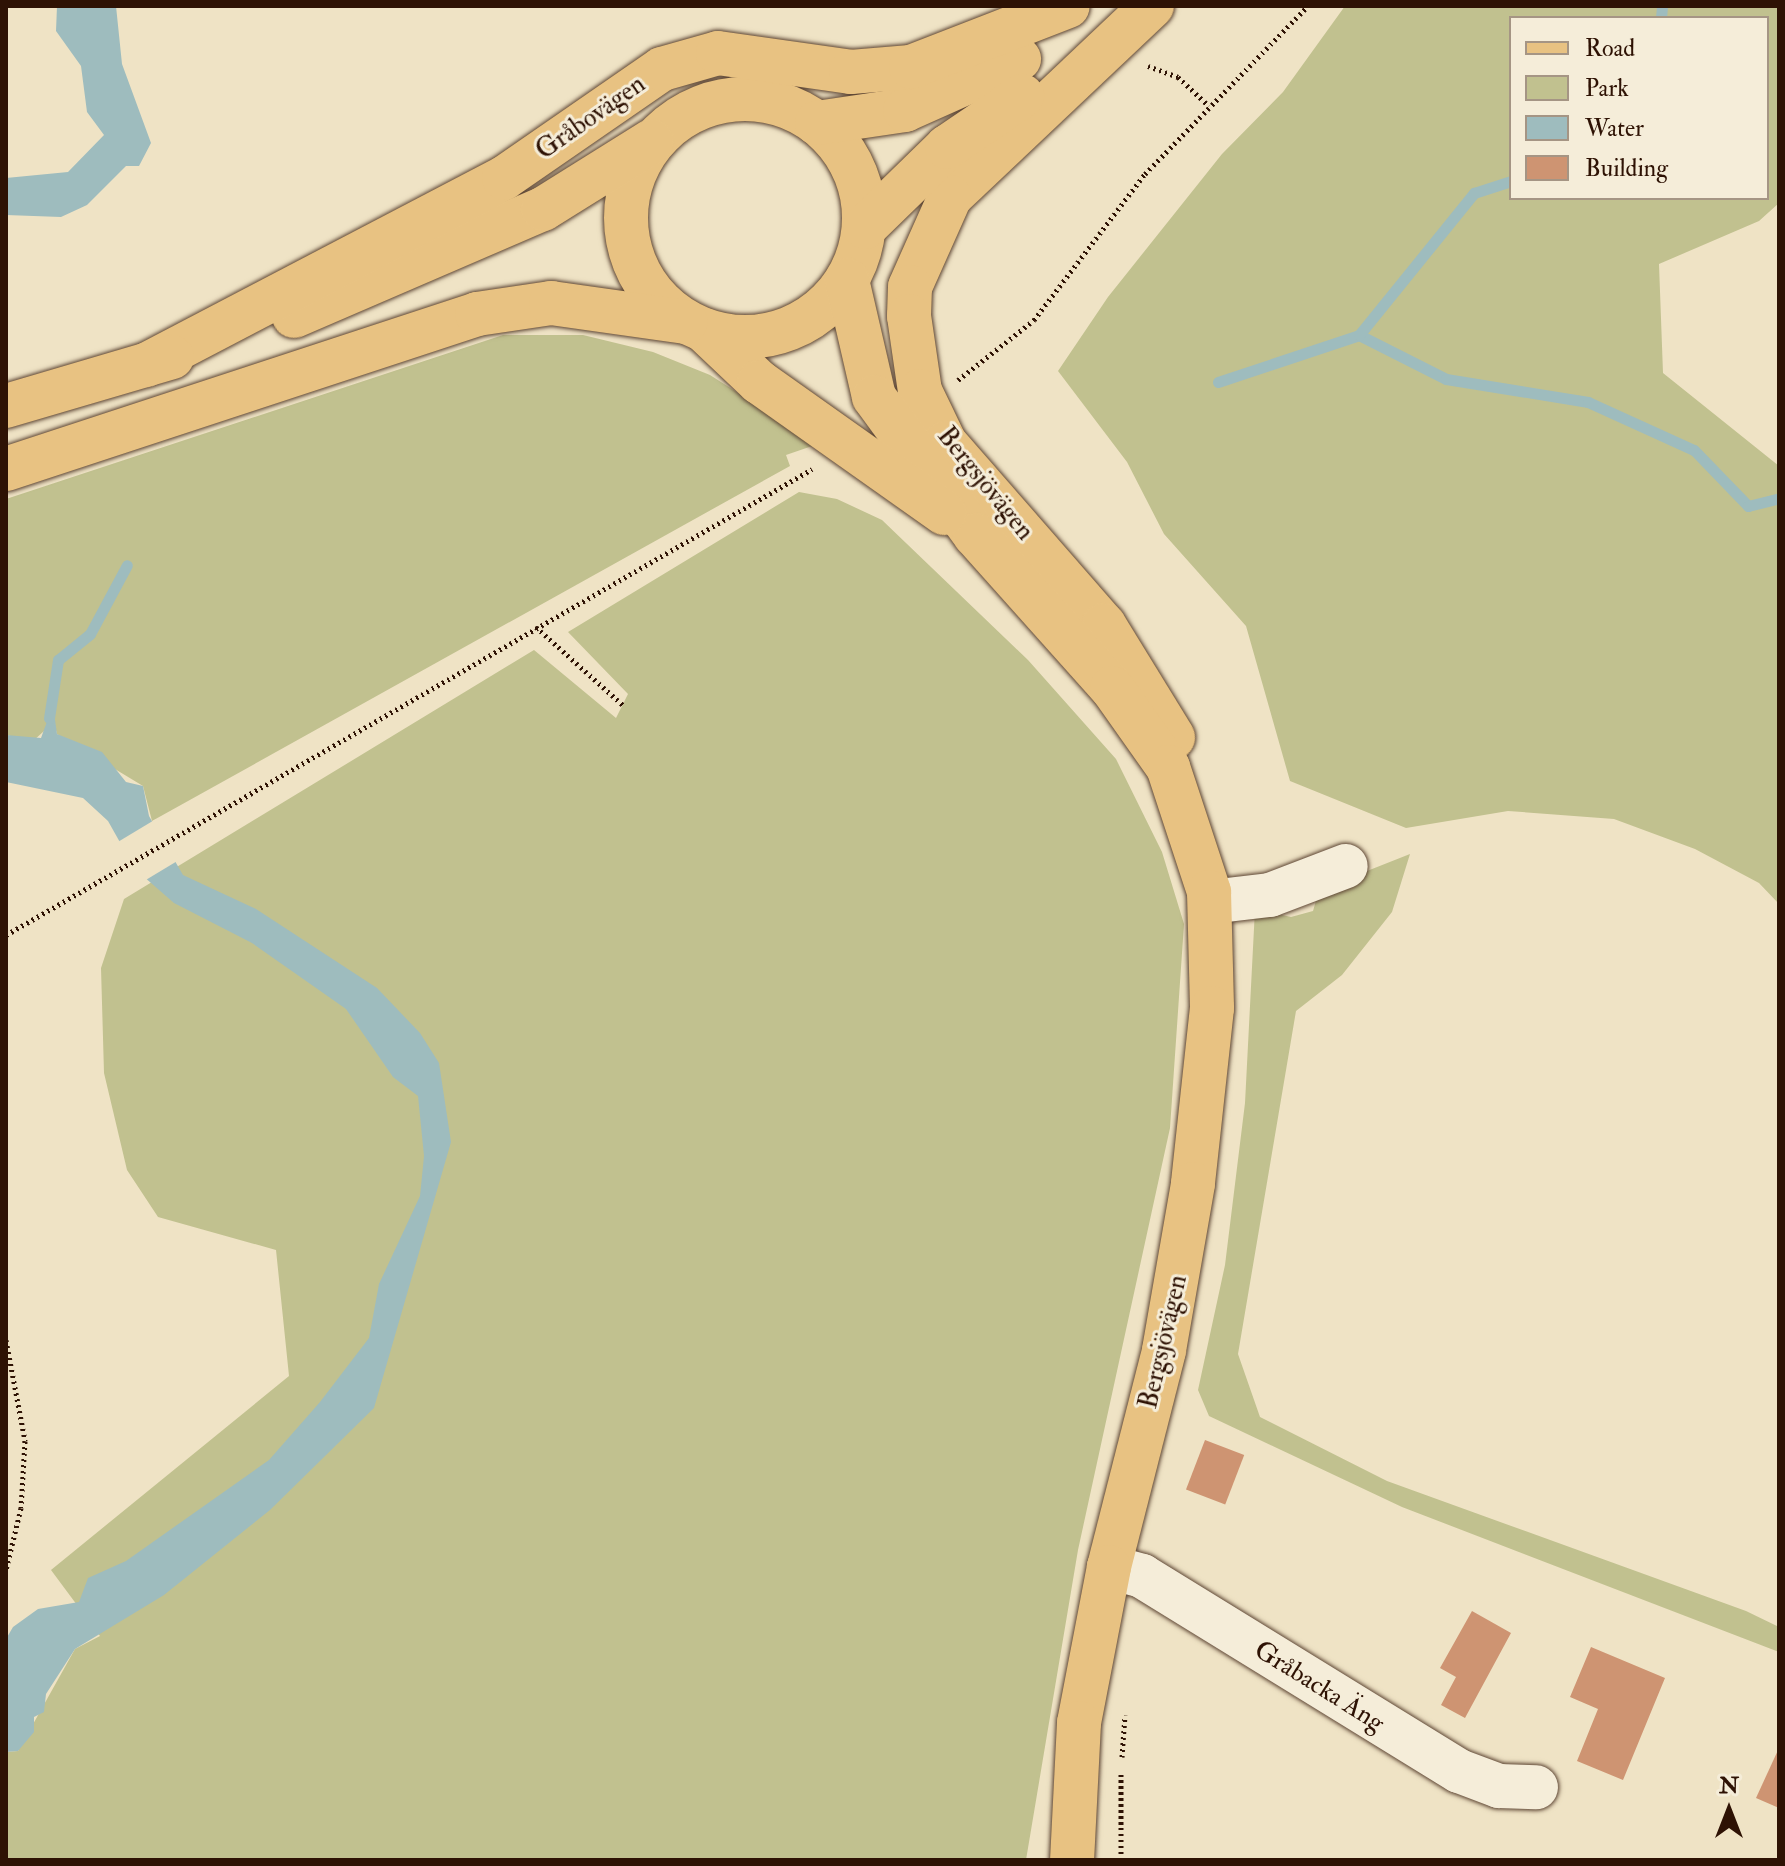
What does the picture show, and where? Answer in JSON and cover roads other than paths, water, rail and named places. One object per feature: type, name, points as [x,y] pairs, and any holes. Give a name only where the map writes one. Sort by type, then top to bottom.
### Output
[{"type":"main road","name":"Gråbovägen","points":[[146,365],[504,178],[662,69],[718,53],[851,72],[911,67],[1068,6]]},
{"type":"main road","points":[[817,123],[905,110],[950,91],[1024,57],[1075,6]]},
{"type":"main road","points":[[6,469],[488,311],[551,303],[755,337],[791,328],[823,309],[847,280],[865,227],[947,147],[1152,6]]},
{"type":"main road","name":"Bergsjövägen","points":[[1072,1860],[1079,1723],[1109,1567],[1180,1273],[1212,1008],[1210,902],[1178,747],[1150,690],[1104,625],[945,443],[910,350],[910,287],[950,197],[1152,6]]},
{"type":"main road","name":"Gråbovägen","points":[[6,406],[146,365],[408,270],[543,209],[657,138],[692,112],[733,99],[776,103],[817,123],[851,161],[865,227]]},
{"type":"main road","name":"Gråbovägen","points":[[657,138],[631,182],[627,233],[645,281],[695,326]]},
{"type":"main road","name":"Bergsjövägen","points":[[847,280],[861,368],[874,397],[975,535],[1112,688],[1168,767],[1191,821]]},
{"type":"main road","name":"Bergsjövägen","points":[[695,326],[759,382],[975,535]]},
{"type":"lane","points":[[1210,902],[1270,895],[1346,866]]},
{"type":"lane","name":"Gråbacka Äng","points":[[1109,1567],[1142,1576],[1459,1771],[1499,1786],[1536,1787]]},
{"type":"water","points":[[57,6],[116,6],[122,64],[151,143],[139,166],[126,166],[87,205],[61,217],[6,215],[6,178],[68,172],[104,135],[87,112],[81,66],[56,31]]},
{"type":"water","points":[[53,705],[57,734],[102,752],[126,782],[143,786],[149,816],[183,875],[256,909],[377,988],[420,1033],[439,1063],[451,1142],[374,1408],[270,1510],[164,1595],[75,1649],[46,1694],[44,1712],[34,1717],[34,1732],[18,1751],[6,1752],[6,1639],[13,1627],[38,1609],[79,1602],[88,1578],[126,1561],[269,1460],[320,1402],[369,1338],[379,1284],[420,1196],[424,1156],[418,1096],[393,1077],[346,1009],[252,943],[174,903],[135,869],[108,821],[83,798],[6,782],[6,735],[41,738]]},
{"type":"waterway","points":[[1661,16],[1662,6]]},
{"type":"waterway","points":[[1218,382],[1359,335],[1474,193],[1509,182]]},
{"type":"waterway","points":[[1359,335],[1446,379],[1588,402],[1694,450],[1748,506],[1779,498]]},
{"type":"waterway","points":[[49,718],[58,660],[90,634],[127,565]]}]
